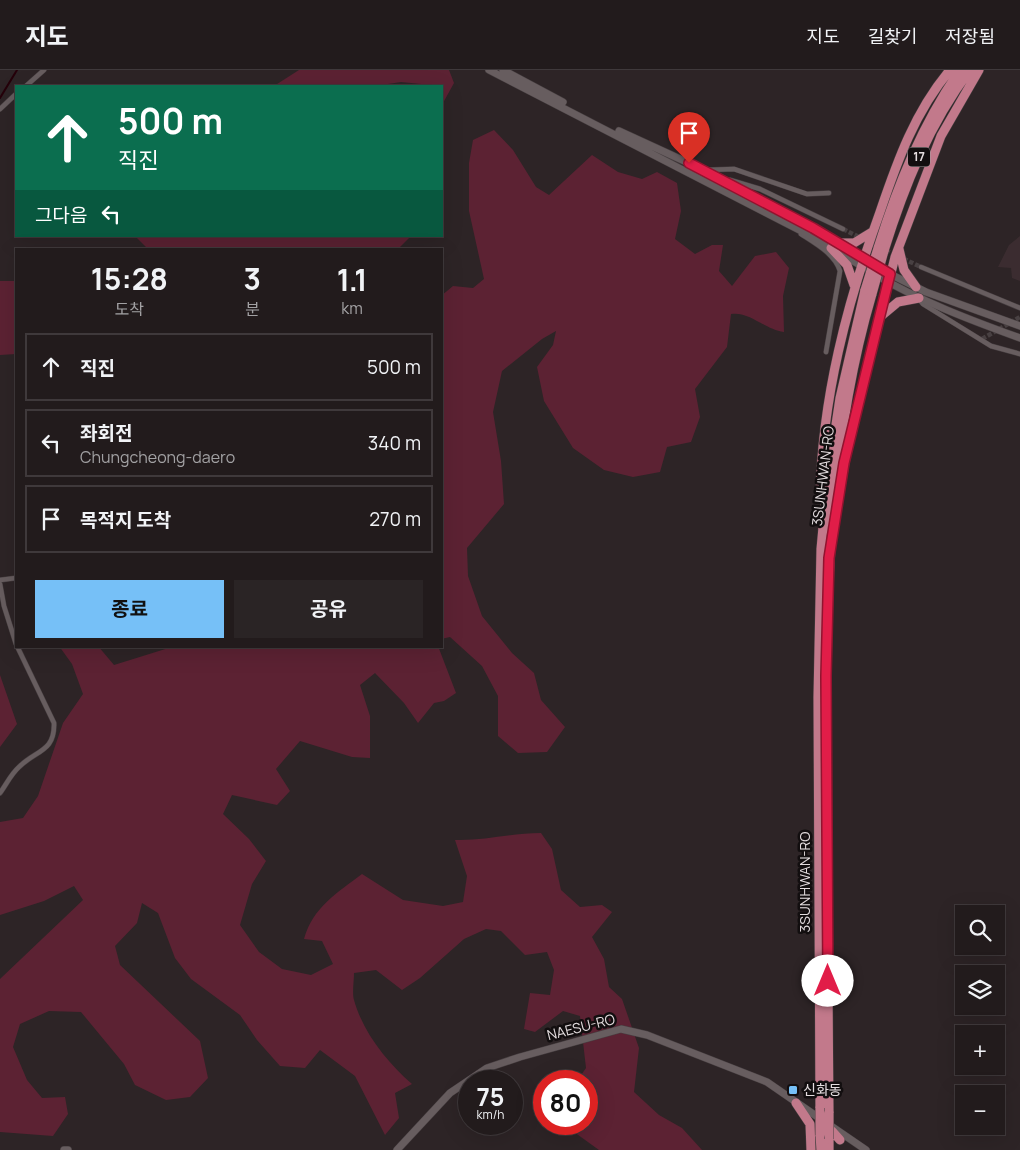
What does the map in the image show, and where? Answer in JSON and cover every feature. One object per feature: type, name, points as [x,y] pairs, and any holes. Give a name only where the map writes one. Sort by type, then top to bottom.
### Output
[{"type":"highway","points":[[819,584],[821,474],[825,423],[838,351],[867,246],[907,140],[924,108],[950,70]]},
{"type":"highway","name":"3SUNHWAN-RO","points":[[829,1150],[825,1137],[824,1111],[819,584],[824,512],[834,434],[848,356],[906,167],[918,140],[960,70]]},
{"type":"highway","name":"3SUNHWAN-RO","points":[[881,250],[922,150],[939,118],[970,70]]},
{"type":"highway","points":[[829,558],[844,463],[894,257],[941,136],[979,70]]},
{"type":"highway","points":[[854,290],[849,270],[835,245],[854,243],[872,231]]},
{"type":"highway","points":[[899,244],[902,266],[916,287]]},
{"type":"highway","points":[[867,246],[894,257]]},
{"type":"highway","points":[[858,277],[888,282]]},
{"type":"highway","name":"3SUNHWAN-RO","points":[[824,1111],[826,667],[829,558],[843,424],[868,292]]},
{"type":"highway","points":[[880,317],[898,302],[918,298]]},
{"type":"highway","points":[[796,1103],[808,1118],[812,1128],[811,1150]]},
{"type":"highway","points":[[812,1128],[821,1120]]},
{"type":"highway","points":[[812,1128],[828,1128],[839,1136],[841,1150]]},
{"type":"highway","name":"3SUNHWAN-RO","points":[[821,1150],[825,1137]]},
{"type":"main road","points":[[488,70],[775,217],[835,245]]},
{"type":"main road","points":[[503,70],[594,120],[717,176],[835,245],[862,262],[888,282],[918,298],[1020,338]]},
{"type":"main road","points":[[888,282],[916,287],[969,310],[1020,326]]},
{"type":"main road","name":"NAESU-RO","points":[[397,1150],[450,1093],[487,1068],[621,1029],[647,1035],[767,1082],[821,1120],[839,1136],[866,1150]]},
{"type":"street","points":[[27,85],[44,70]]},
{"type":"street","points":[[0,109],[15,95]]},
{"type":"street","points":[[705,170],[734,169],[807,194],[829,193]]},
{"type":"street","points":[[717,176],[760,189],[843,229]]},
{"type":"street","points":[[775,217],[811,241],[838,264],[840,271],[839,283],[826,352]]},
{"type":"street","points":[[921,267],[1020,308]]},
{"type":"street","points":[[918,298],[923,304],[992,346],[1020,354]]},
{"type":"street","points":[[0,580],[15,578]]},
{"type":"street","points":[[0,584],[4,606],[15,639]]},
{"type":"street","points":[[0,793],[20,766],[48,747],[53,740],[55,732],[54,723],[18,648]]},
{"type":"shaded area","points":[[299,70],[449,70],[454,83],[443,103],[443,85],[401,82],[382,85],[276,85]]},
{"type":"shaded area","points":[[494,130],[513,150],[536,187],[549,195],[592,155],[618,172],[642,179],[657,172],[677,183],[681,211],[675,239],[695,254],[712,245],[723,245],[719,271],[732,286],[755,256],[776,252],[789,268],[783,296],[784,332],[770,328],[745,315],[731,314],[727,347],[695,389],[700,417],[691,442],[667,447],[660,472],[633,477],[604,470],[573,448],[544,401],[537,367],[553,345],[556,331],[542,339],[502,371],[493,412],[501,461],[504,504],[467,548],[468,576],[482,616],[512,653],[534,673],[541,700],[565,727],[547,752],[518,753],[498,736],[498,696],[482,666],[450,637],[443,639],[443,294],[453,286],[473,288],[484,279],[469,211],[469,163],[473,140]]},
{"type":"shaded area","points":[[1020,236],[1020,281],[1012,278],[1011,268],[998,267],[1009,245]]},
{"type":"shaded area","points":[[136,237],[410,237],[399,248],[147,248]]},
{"type":"shaded area","points":[[0,281],[15,281],[15,354],[0,355]]},
{"type":"shaded area","points":[[60,648],[100,648],[114,665],[169,648],[439,648],[456,693],[444,701],[434,703],[418,723],[404,703],[375,673],[360,685],[370,716],[370,758],[352,757],[300,741],[276,769],[290,791],[277,805],[232,795],[223,814],[249,839],[266,861],[252,884],[240,925],[259,952],[282,969],[311,975],[333,964],[322,941],[304,939],[313,918],[327,902],[362,874],[403,900],[443,906],[463,902],[467,876],[455,840],[541,833],[552,849],[561,890],[580,907],[602,905],[612,912],[592,937],[604,959],[609,987],[622,999],[639,1048],[634,1092],[659,1115],[682,1128],[702,1150],[599,1150],[578,1135],[598,1135],[598,1070],[585,1070],[586,1068],[580,1016],[563,1011],[535,1032],[524,1029],[530,993],[550,995],[554,970],[547,952],[525,955],[501,931],[486,929],[464,939],[420,978],[402,990],[376,970],[354,973],[353,997],[363,1024],[385,1057],[412,1084],[395,1093],[399,1118],[385,1135],[355,1076],[320,1050],[305,1068],[280,1066],[257,1040],[240,1015],[191,979],[175,958],[158,913],[142,903],[137,923],[115,946],[120,965],[200,1041],[208,1078],[190,1097],[166,1100],[135,1085],[124,1064],[81,1012],[49,1011],[20,1024],[13,1047],[27,1080],[42,1098],[65,1097],[68,1114],[53,1136],[0,1132],[0,979],[83,900],[74,886],[44,901],[0,915],[0,822],[23,818],[38,796],[63,723],[83,694],[72,664]]},
{"type":"shaded area","points":[[0,675],[17,724],[0,747]]},
{"type":"waterway","points":[[0,98],[17,70]]},
{"type":"tunnel","points":[[843,229],[861,238]]},
{"type":"tunnel","points":[[868,242],[921,267]]},
{"type":"tunnel","points":[[982,339],[1020,317]]},
{"type":"place","name":"신화동","points":[[793,1090]]},
{"type":"route","points":[[689,163],[813,228],[890,274],[848,444],[829,558],[826,623],[828,981]]}]
